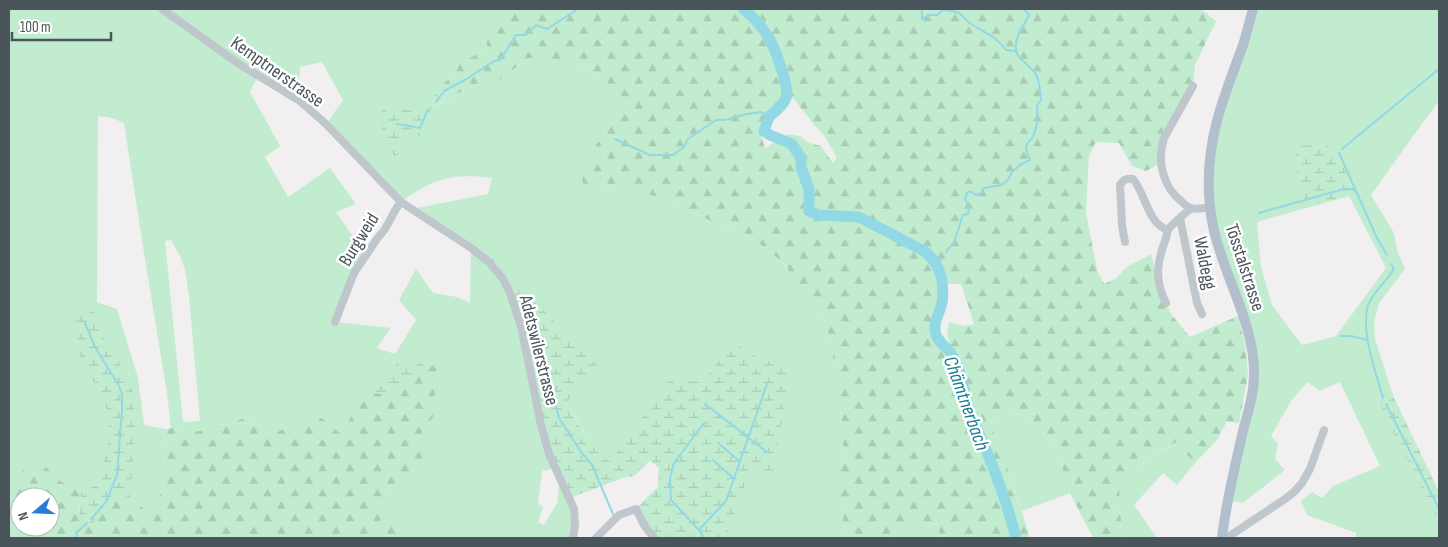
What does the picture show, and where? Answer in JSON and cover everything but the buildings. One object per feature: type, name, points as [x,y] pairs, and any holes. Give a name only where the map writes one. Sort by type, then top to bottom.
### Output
[{"type":"main road","name":"Tösstalstrasse","points":[[1222,538],[1228,500],[1253,386],[1254,359],[1247,329],[1218,244],[1210,207],[1210,160],[1213,136],[1219,113],[1245,39],[1253,9]]},
{"type":"street","name":"Kemptnerstrasse","points":[[162,9],[239,64],[294,97],[312,111],[401,202],[412,209]]},
{"type":"street","points":[[1192,86],[1164,138],[1160,155],[1161,168],[1170,189],[1177,198],[1191,208],[1210,207]]},
{"type":"street","name":"Waldegg","points":[[1125,242],[1122,226],[1120,185],[1127,179],[1133,179],[1138,185],[1150,214],[1156,222],[1168,230]]},
{"type":"street","name":"Burgweid","points":[[335,322],[354,272],[383,233],[401,202]]},
{"type":"street","name":"Waldegg","points":[[1166,303],[1158,272],[1158,260],[1168,230],[1191,208]]},
{"type":"street","name":"Adetswilerstrasse","points":[[412,209],[472,248],[489,262],[503,279],[516,308],[521,326],[541,425],[549,454],[574,509],[575,525],[573,538]]},
{"type":"street","name":"Waldegg","points":[[1180,218],[1197,302],[1202,314]]},
{"type":"street","points":[[1222,538],[1228,537],[1294,492],[1310,469],[1324,430]]},
{"type":"street","points":[[596,538],[619,514],[636,509],[644,525],[654,538]]},
{"type":"green space","points":[[9,9],[506,9],[491,26],[487,49],[458,64],[456,73],[436,90],[433,108],[470,87],[488,89],[528,58],[581,65],[616,89],[625,107],[590,153],[584,189],[626,190],[651,195],[744,235],[766,248],[786,266],[800,290],[824,320],[831,341],[844,438],[839,473],[839,490],[845,538],[648,538],[652,535],[636,509],[658,487],[659,468],[650,460],[634,476],[622,478],[570,498],[573,538],[400,538],[404,530],[383,533],[378,525],[384,494],[419,466],[426,444],[422,433],[433,417],[433,398],[446,372],[352,416],[339,433],[295,423],[273,434],[246,417],[229,424],[209,425],[201,431],[184,432],[178,427],[171,428],[124,123],[112,118],[98,116],[97,302],[117,309],[138,378],[144,425],[166,429],[161,454],[163,488],[151,513],[130,499],[91,525],[81,492],[60,481],[46,467],[20,487],[10,487],[10,495]],"holes":[[[322,62],[343,100],[326,124],[401,202],[433,183],[454,177],[492,178],[488,194],[412,209],[471,248],[470,303],[457,297],[433,293],[416,269],[399,300],[416,320],[395,354],[377,348],[391,328],[335,322],[366,255],[336,212],[356,204],[330,168],[288,197],[265,157],[280,146],[250,92],[258,76],[298,100],[300,67]],[[171,240],[185,270],[200,421],[183,422],[165,241]],[[566,402],[586,435],[539,416]],[[555,468],[560,477],[557,503],[544,525],[538,522],[543,507],[538,503],[542,471]]]},
{"type":"green space","points":[[506,9],[1201,9],[1216,21],[1195,65],[1193,86],[1164,138],[1160,163],[1146,171],[1132,166],[1119,143],[1096,142],[1089,155],[1086,213],[1097,270],[1104,284],[1115,279],[1128,266],[1151,254],[1163,297],[1171,314],[1190,337],[1238,316],[1245,343],[1248,375],[1239,423],[1227,421],[1217,440],[1195,463],[1186,454],[1181,439],[1126,475],[1120,486],[1119,503],[1122,529],[1126,538],[1093,538],[1070,493],[1056,449],[1038,427],[1015,410],[989,421],[1007,465],[1030,538],[941,538],[937,524],[914,520],[893,534],[894,538],[845,538],[839,490],[839,473],[844,438],[831,341],[824,320],[800,290],[786,266],[766,248],[744,235],[651,195],[626,190],[584,189],[582,177],[590,153],[625,107],[616,89],[581,65],[528,58],[488,89],[470,87],[432,108],[436,90],[456,73],[458,64],[487,49],[491,26]],"holes":[[[793,98],[825,137],[837,158],[833,163],[821,146],[809,143],[800,136],[787,134],[765,148],[762,138],[764,115],[783,99]],[[939,284],[961,284],[974,324],[965,326],[949,322],[947,333],[951,351],[947,358],[932,337]]]},
{"type":"green space","points":[[1253,9],[1439,9],[1439,101],[1371,195],[1394,233],[1397,250],[1405,269],[1379,303],[1374,322],[1375,339],[1394,398],[1439,492],[1439,538],[1356,538],[1356,533],[1307,515],[1301,501],[1312,492],[1322,498],[1333,486],[1380,466],[1340,382],[1320,391],[1307,382],[1291,401],[1271,436],[1278,444],[1275,459],[1285,470],[1243,503],[1228,500],[1254,359],[1218,244],[1210,160]],"holes":[[[1349,196],[1386,268],[1336,336],[1302,345],[1272,305],[1261,267],[1257,222]]]},
{"type":"green space","points":[[428,104],[432,108],[422,130],[422,135],[404,140],[399,155],[394,156],[383,137],[380,113],[387,108],[409,110]]},
{"type":"green space","points":[[1324,143],[1337,154],[1356,193],[1307,207],[1293,158],[1301,146]]},
{"type":"green space","points":[[493,259],[599,367],[566,402],[591,443],[610,462],[670,380],[703,382],[733,342],[765,363],[781,357],[787,357],[789,364],[774,474],[750,469],[726,538],[654,538],[636,509],[658,487],[659,468],[650,460],[634,476],[622,478],[570,498],[555,468],[510,293],[489,262]]},
{"type":"green space","points":[[94,312],[102,334],[118,360],[132,389],[136,420],[130,499],[115,497],[91,525],[87,519],[79,515],[81,492],[97,485],[107,451],[109,428],[108,416],[101,392],[82,365],[75,314]]},
{"type":"green space","points":[[399,361],[405,366],[413,368],[422,361],[429,368],[409,379],[405,388],[395,393],[372,393]]},
{"type":"green space","points":[[434,365],[446,372],[433,398],[433,417],[422,433],[427,444],[419,466],[384,494],[379,525],[384,532],[394,523],[404,530],[400,538],[9,538],[10,494],[10,537],[60,537],[60,487],[14,487],[22,470],[46,467],[60,481],[81,492],[79,514],[87,519],[91,525],[115,497],[130,499],[151,513],[163,488],[161,454],[166,429],[178,427],[184,432],[201,431],[209,425],[229,424],[246,417],[273,434],[295,423],[322,418],[339,433],[352,416],[351,409],[367,394],[395,393],[405,388],[409,379]]},
{"type":"green space","points":[[1394,398],[1439,492],[1439,522],[1380,403]]},
{"type":"green space","points":[[1015,410],[1038,427],[1056,449],[1070,493],[1022,511],[1007,465],[989,421]]},
{"type":"green space","points":[[1182,439],[1186,454],[1195,463],[1177,485],[1163,473],[1134,505],[1157,538],[1126,538],[1122,529],[1119,503],[1120,486],[1126,475]]},
{"type":"green space","points":[[914,520],[937,524],[941,538],[894,538],[893,534]]},
{"type":"waterway","points":[[436,102],[444,91],[494,61],[500,60],[516,35],[526,35],[536,25],[547,29],[578,9]]},
{"type":"waterway","name":"Chämtnerbach","points":[[743,9],[750,14],[767,35],[781,66],[786,85],[786,98],[781,106],[770,116],[764,131],[792,144],[801,158],[801,167],[809,189],[809,211],[818,215],[859,217],[924,251],[938,267],[942,280],[943,295],[936,322],[936,335],[950,352],[960,373],[970,412],[998,479],[1016,538]]},
{"type":"waterway","points":[[922,9],[922,19],[930,15],[937,15],[943,10],[959,13],[969,23],[994,38],[1006,50],[1015,51]]},
{"type":"waterway","points":[[946,252],[954,242],[963,215],[968,214],[969,209],[965,198],[968,192],[976,195],[981,193],[984,188],[1001,185],[1007,181],[1012,172],[1020,165],[1030,160],[1026,146],[1035,130],[1037,105],[1041,100],[1037,76],[1020,58],[1016,50],[1019,33],[1029,15],[1024,9]]},
{"type":"waterway","points":[[1342,149],[1439,69]]},
{"type":"waterway","points":[[397,124],[420,128],[428,109]]},
{"type":"waterway","points":[[615,139],[650,155],[673,155],[684,147],[688,139],[716,120],[725,120],[762,112],[769,117]]},
{"type":"waterway","points":[[1339,153],[1377,238],[1387,255]]},
{"type":"waterway","points":[[1259,213],[1344,189],[1353,189],[1357,193]]},
{"type":"waterway","name":"Chämtnerbach","points":[[937,265],[942,258]]},
{"type":"waterway","points":[[1383,398],[1367,337],[1366,313],[1372,298],[1394,269],[1391,264]]},
{"type":"waterway","points":[[85,323],[95,347],[118,384],[122,394],[117,475],[106,502],[91,519]]},
{"type":"waterway","points":[[532,334],[536,346],[537,359],[549,380],[559,418],[581,452],[592,465],[613,514]]},
{"type":"waterway","points":[[1340,336],[1351,336],[1367,340]]},
{"type":"waterway","points":[[699,530],[726,501],[767,384]]},
{"type":"waterway","points":[[705,404],[767,452]]},
{"type":"waterway","points":[[1386,404],[1439,509]]},
{"type":"waterway","points":[[704,423],[674,463],[670,478],[671,500],[704,538]]},
{"type":"waterway","points":[[718,443],[739,461]]},
{"type":"waterway","points":[[713,460],[734,479]]},
{"type":"waterway","points":[[77,538],[76,533],[87,523]]}]
